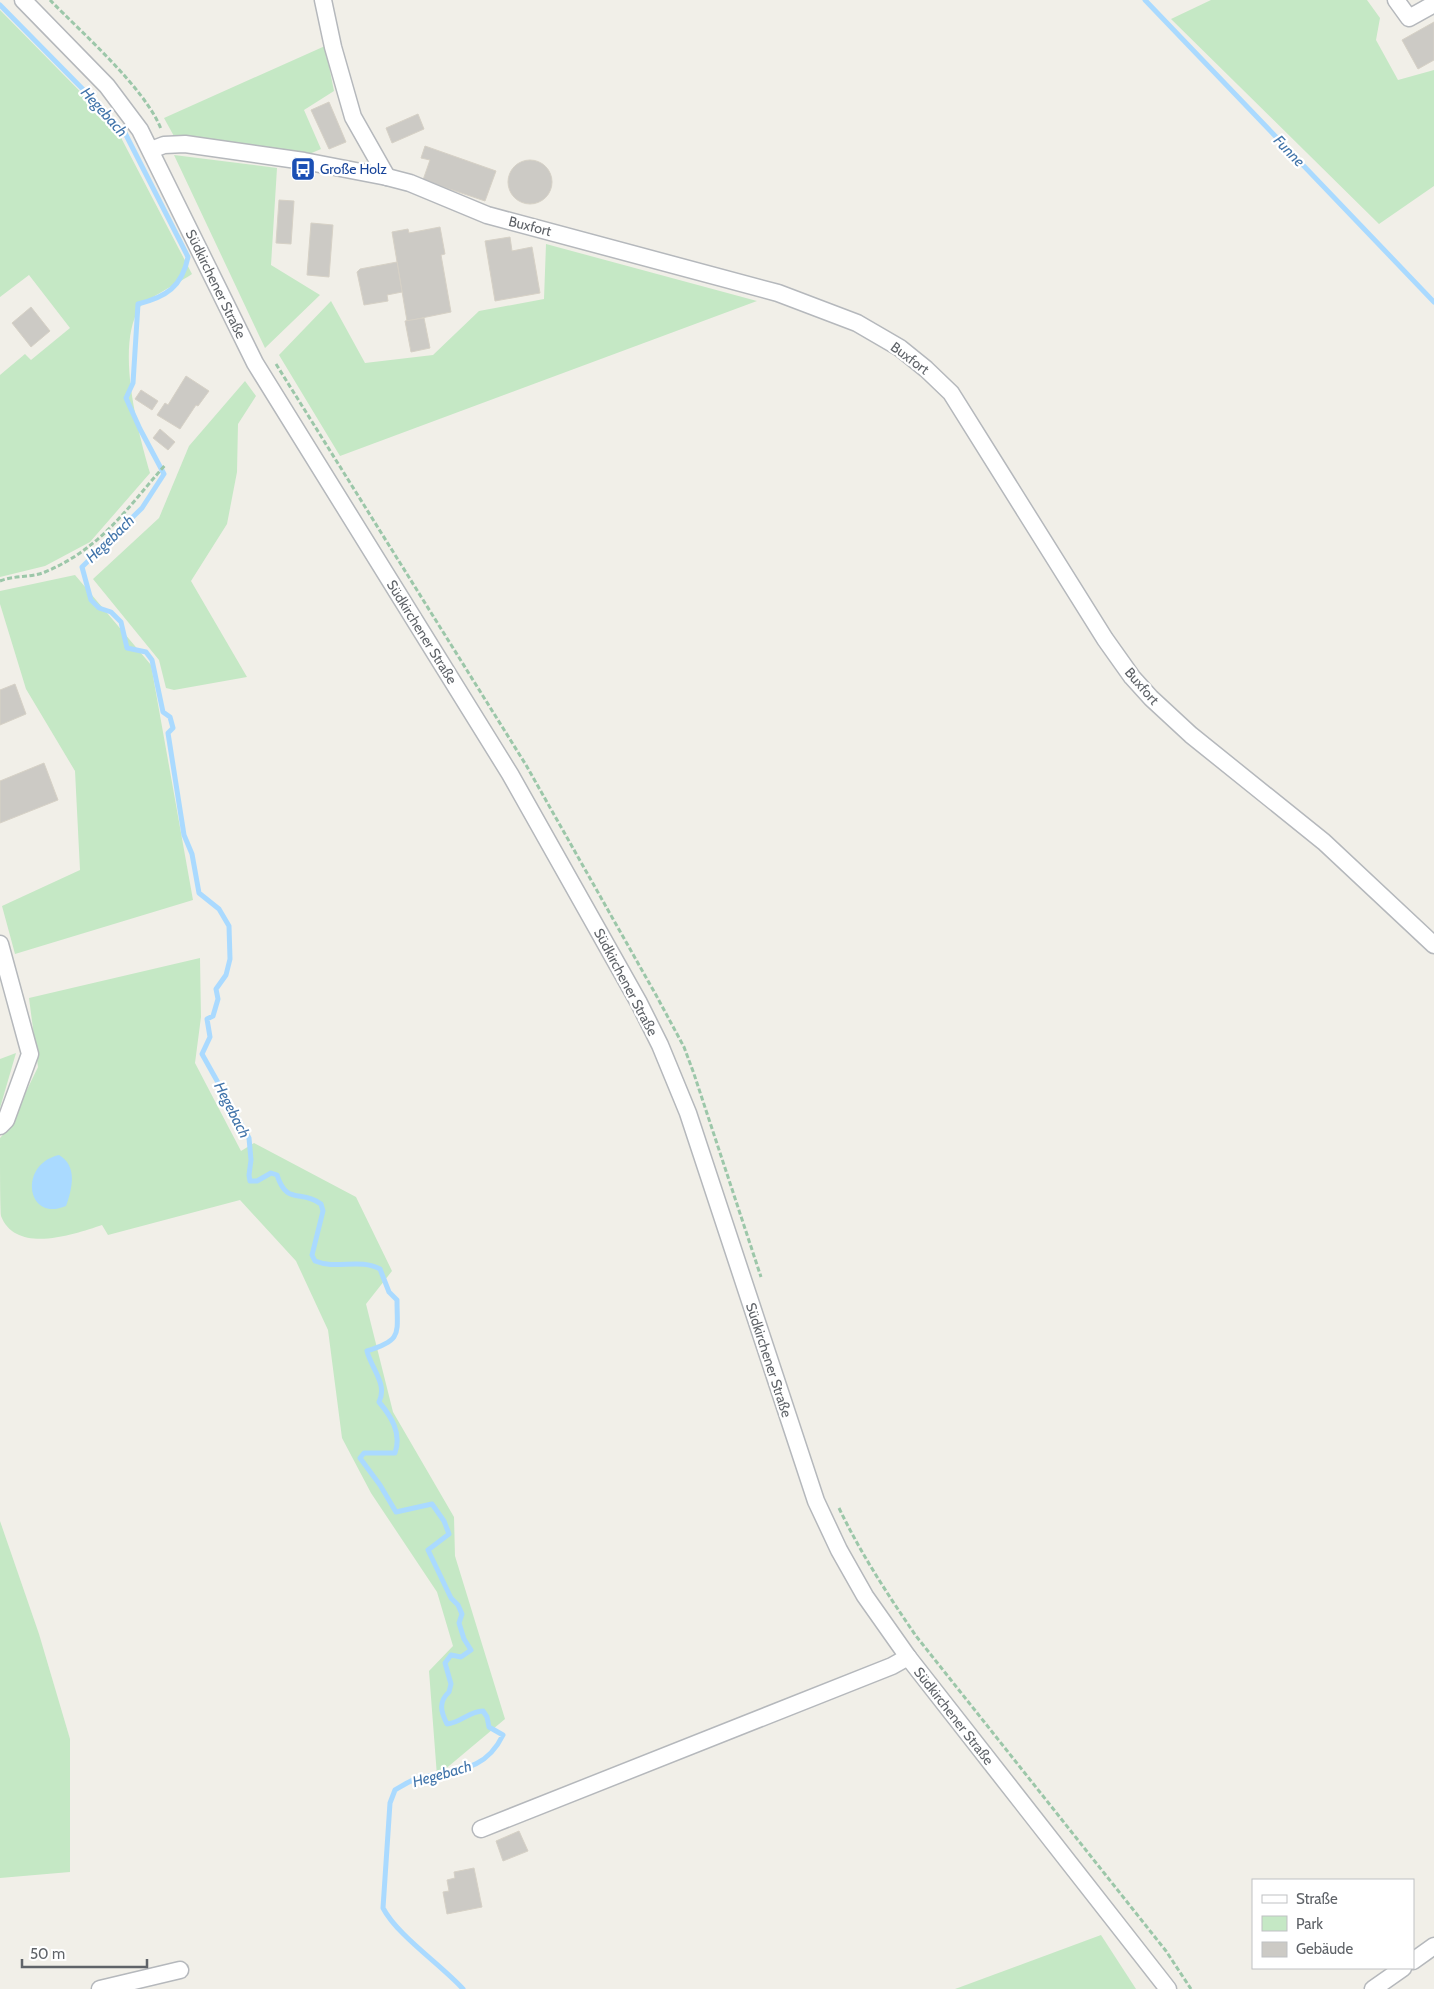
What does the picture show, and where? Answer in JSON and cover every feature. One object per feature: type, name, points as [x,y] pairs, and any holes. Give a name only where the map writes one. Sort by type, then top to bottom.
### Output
[{"type":"street","name":"Südkirchener Straße","points":[[23,0],[107,86],[128,112],[151,150],[255,363],[510,774],[580,897],[660,1045],[688,1114],[816,1501],[839,1550],[865,1596],[908,1657],[1168,1989]]},
{"type":"street","points":[[323,0],[333,47],[353,117],[387,177]]},
{"type":"street","points":[[1396,0],[1409,18],[1434,4]]},
{"type":"street","name":"Buxfort","points":[[151,150],[164,145],[185,144],[304,161],[410,183],[487,215],[786,296],[857,323],[900,348],[926,368],[951,393],[1106,639],[1132,676],[1151,698],[1191,735],[1324,842],[1434,945]]},
{"type":"street","points":[[0,944],[30,1054],[6,1120],[0,1126]]},
{"type":"street","points":[[481,1829],[892,1666],[908,1657]]},
{"type":"street","points":[[1414,1960],[1434,1946]]},
{"type":"street","points":[[1373,1989],[1403,1969]]},
{"type":"street","points":[[100,1989],[180,1970]]},
{"type":"path","points":[[0,581],[42,573],[69,561],[104,536],[166,464]]},
{"type":"green space","points":[[1211,0],[1367,0],[1380,18],[1376,40],[1398,80],[1434,70],[1434,186],[1379,224],[1171,19]]},
{"type":"green space","points":[[0,10],[116,128],[192,274],[143,304],[133,324],[129,344],[131,389],[150,473],[90,542],[45,566],[0,577],[0,375],[25,354],[31,360],[70,328],[29,275],[0,297]]},
{"type":"green space","points":[[325,46],[334,91],[304,110],[321,149],[307,155],[175,138],[164,118]]},
{"type":"green space","points":[[174,155],[277,168],[271,265],[320,295],[265,348]]},
{"type":"green space","points":[[546,244],[757,301],[340,456],[279,355],[331,301],[365,363],[433,355],[479,311],[544,299]]},
{"type":"green space","points":[[245,381],[256,396],[238,424],[237,472],[227,524],[191,581],[247,677],[174,690],[166,688],[159,660],[93,579],[159,518],[189,446]]},
{"type":"green space","points":[[75,575],[151,665],[193,900],[15,954],[2,906],[80,870],[75,771],[26,689],[0,604],[0,591]]},
{"type":"green space","points":[[200,958],[201,1017],[195,1063],[241,1151],[254,1143],[356,1197],[392,1271],[366,1304],[393,1412],[454,1517],[455,1556],[505,1719],[437,1776],[429,1671],[453,1646],[437,1592],[371,1493],[342,1438],[328,1330],[296,1261],[240,1200],[108,1235],[102,1225],[62,1236],[32,1238],[19,1235],[9,1228],[1,1216],[0,1138],[8,1129],[38,1067],[29,998]]},
{"type":"green space","points":[[16,1053],[0,1108],[0,1059]]},
{"type":"green space","points":[[0,1521],[39,1634],[70,1739],[70,1872],[0,1878]]},
{"type":"green space","points":[[1101,1935],[1136,1989],[955,1989]]},
{"type":"water","points":[[59,1155],[69,1165],[72,1178],[66,1206],[53,1209],[42,1206],[35,1200],[32,1190],[33,1180],[37,1169],[46,1160]]},
{"type":"building","points":[[1434,22],[1434,60],[1418,69],[1402,40]]},
{"type":"building","points":[[329,102],[346,142],[329,149],[311,110]]},
{"type":"building","points":[[418,114],[424,129],[392,143],[386,128]]},
{"type":"building","points":[[425,146],[496,171],[485,201],[423,180],[430,160],[421,158]]},
{"type":"building","points":[[534,160],[546,166],[551,173],[551,191],[546,198],[539,203],[526,204],[518,201],[511,194],[508,178],[511,170],[518,163]]},
{"type":"building","points":[[279,200],[294,201],[291,244],[276,243]]},
{"type":"building","points":[[311,223],[333,225],[329,277],[307,275]]},
{"type":"building","points":[[440,227],[445,254],[441,255],[451,312],[407,321],[392,232],[408,229],[409,233]]},
{"type":"building","points":[[510,237],[512,251],[532,247],[540,293],[495,301],[485,241]]},
{"type":"building","points":[[397,262],[402,292],[387,295],[388,301],[364,305],[357,272],[360,269]]},
{"type":"building","points":[[31,307],[50,331],[31,347],[12,323]]},
{"type":"building","points":[[424,318],[430,348],[411,352],[405,321]]},
{"type":"building","points":[[186,376],[209,391],[198,406],[196,405],[180,429],[157,415],[165,403],[168,405]]},
{"type":"building","points":[[141,390],[158,401],[152,410],[135,399]]},
{"type":"building","points":[[160,429],[175,442],[168,450],[153,438]]},
{"type":"building","points":[[15,684],[26,714],[0,725],[0,690]]},
{"type":"building","points":[[44,763],[58,800],[0,823],[0,781]]},
{"type":"building","points":[[519,1831],[528,1851],[503,1861],[496,1841]]},
{"type":"building","points":[[474,1868],[482,1907],[447,1914],[443,1892],[449,1891],[447,1880],[455,1878],[454,1872]]},
{"type":"waterway","name":"Funne","points":[[1145,0],[1434,302]]},
{"type":"waterway","name":"Hegebach","points":[[0,5],[124,131],[188,257],[182,276],[171,289],[157,298],[138,304],[133,383],[126,398],[164,474],[142,508],[82,567],[91,600],[99,608],[111,612],[121,622],[127,648],[146,652],[152,660],[163,712],[170,717],[173,728],[168,733],[184,835],[192,854],[199,893],[219,909],[229,926],[230,959],[226,975],[216,989],[218,999],[213,1016],[207,1019],[210,1037],[202,1054],[249,1138],[250,1181],[257,1181],[271,1173],[277,1175],[281,1185],[290,1194],[314,1200],[321,1204],[323,1211],[312,1255],[315,1261],[331,1264],[364,1264],[380,1269],[389,1292],[397,1300],[396,1334],[387,1343],[367,1351],[380,1382],[381,1395],[379,1402],[388,1413],[394,1425],[397,1446],[395,1453],[364,1453],[360,1458],[380,1485],[396,1512],[432,1504],[444,1521],[449,1534],[428,1550],[451,1598],[458,1605],[462,1614],[459,1623],[464,1639],[471,1650],[461,1657],[451,1655],[445,1663],[451,1684],[449,1692],[442,1703],[443,1715],[447,1724],[457,1722],[473,1713],[483,1711],[487,1717],[489,1727],[503,1735],[487,1757],[477,1763],[455,1771],[416,1779],[395,1790],[390,1803],[383,1908],[398,1929],[463,1989]]},
{"type":"place","name":"Große Holz","points":[[303,169]]}]
